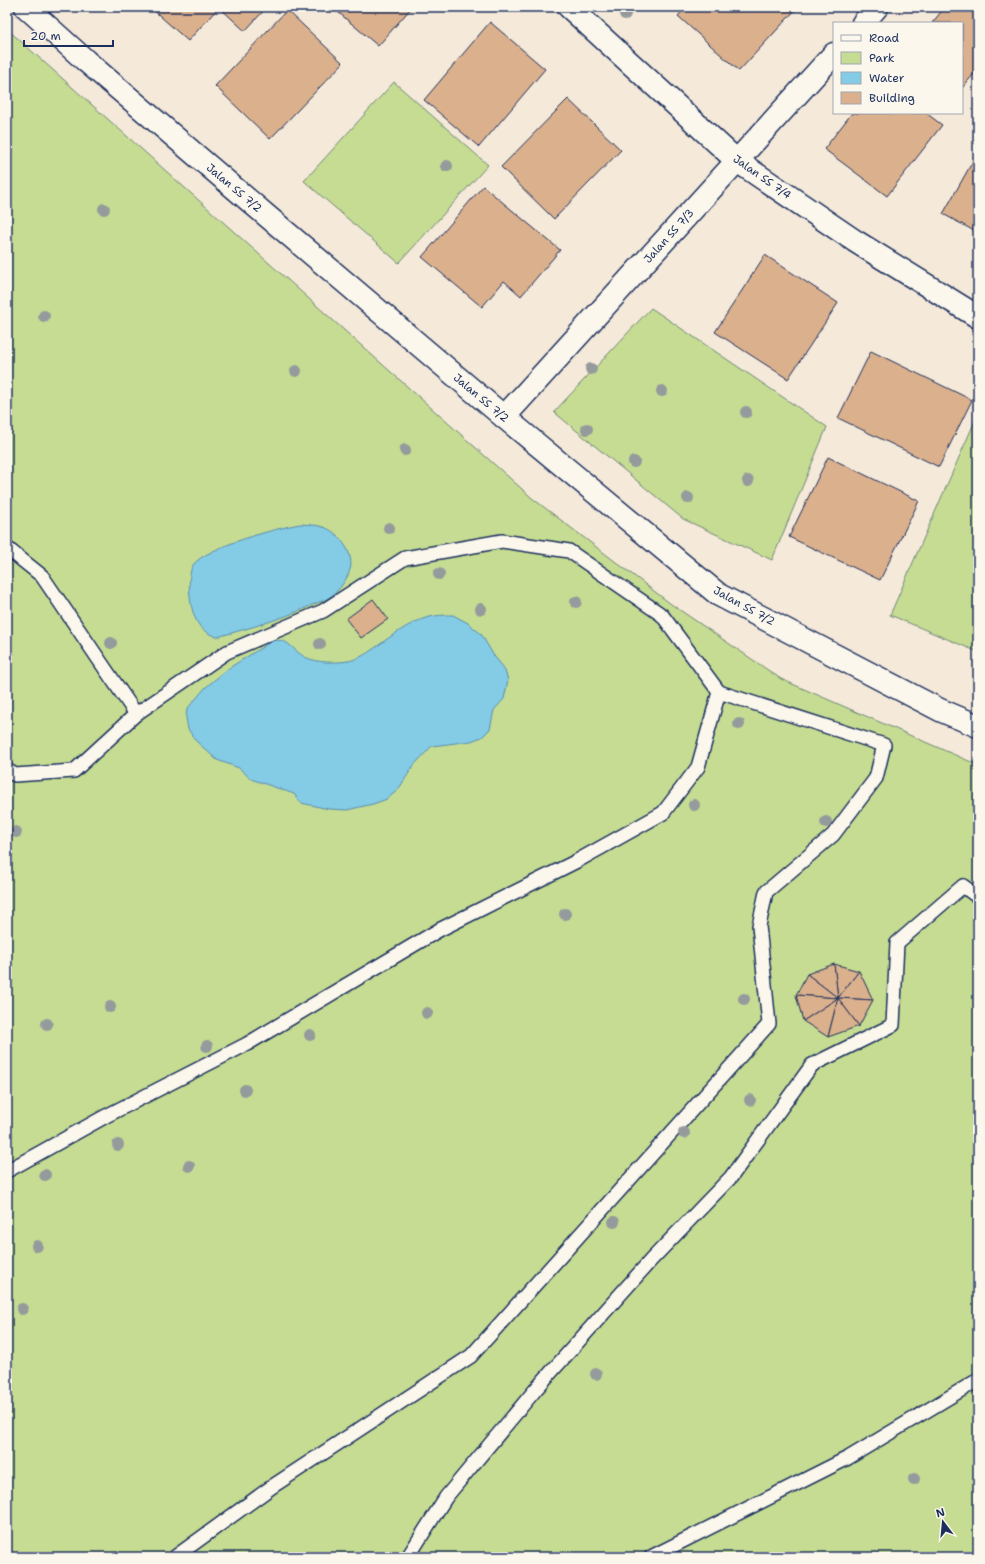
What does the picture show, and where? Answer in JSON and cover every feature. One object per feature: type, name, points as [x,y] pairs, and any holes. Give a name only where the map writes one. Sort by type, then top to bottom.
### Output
[{"type":"street","name":"Jalan SS 7/2","points":[[26,7],[92,67],[504,418],[719,595],[940,710],[978,726]]},
{"type":"street","name":"Jalan SS 7/4","points":[[569,7],[737,161],[855,241],[978,316]]},
{"type":"street","points":[[864,22],[877,7]]},
{"type":"street","name":"Jalan SS 7/3","points":[[504,418],[833,55]]},
{"type":"lane","points":[[7,770],[15,775],[74,771],[136,714],[227,652],[323,611],[405,558],[502,540],[569,552],[662,615],[719,692],[884,745],[876,778],[833,835],[766,892],[759,926],[769,1024],[470,1356],[273,1486],[175,1557]]},
{"type":"lane","points":[[7,548],[42,576],[136,714]]},
{"type":"lane","points":[[7,1171],[106,1116],[247,1044],[439,930],[577,861],[663,813],[698,767],[719,692]]},
{"type":"lane","points":[[408,1557],[446,1497],[536,1389],[651,1260],[731,1177],[812,1065],[893,1025],[897,943],[963,886],[978,897]]},
{"type":"lane","points":[[651,1557],[848,1458],[978,1380]]},
{"type":"green space","points":[[7,29],[532,498],[671,604],[781,679],[978,765],[978,1557],[7,1557]]},
{"type":"green space","points":[[394,82],[488,165],[399,263],[304,181]]},
{"type":"green space","points":[[651,308],[827,427],[772,560],[683,519],[554,412]]},
{"type":"green space","points":[[978,414],[978,652],[890,615]]},
{"type":"water","points":[[300,524],[315,525],[327,528],[341,540],[350,555],[351,560],[350,569],[344,583],[337,591],[325,600],[287,615],[217,637],[206,632],[196,620],[190,600],[189,589],[191,569],[193,565],[200,558],[227,545],[259,534]]},
{"type":"water","points":[[453,615],[468,623],[481,634],[494,656],[504,668],[508,680],[504,699],[494,710],[490,729],[482,737],[471,741],[432,746],[414,765],[398,790],[387,799],[347,810],[329,809],[301,803],[294,794],[251,779],[239,768],[217,760],[196,741],[188,729],[186,718],[187,709],[206,687],[229,668],[272,641],[277,640],[286,642],[305,657],[310,659],[332,662],[348,661],[367,653],[414,622],[428,617]]},
{"type":"building","points":[[150,7],[219,7],[188,41]]},
{"type":"building","points":[[219,7],[267,7],[245,31]]},
{"type":"building","points":[[332,7],[412,7],[378,46]]},
{"type":"building","points":[[686,7],[798,7],[739,71],[678,16]]},
{"type":"building","points":[[945,7],[978,7],[978,69],[963,87],[963,22],[933,22]]},
{"type":"building","points":[[287,10],[343,63],[270,139],[215,86]]},
{"type":"building","points":[[490,22],[545,69],[479,147],[424,100]]},
{"type":"building","points":[[568,99],[621,150],[554,219],[501,167]]},
{"type":"building","points":[[851,114],[927,114],[942,125],[887,196],[824,149]]},
{"type":"building","points":[[978,152],[978,233],[943,214]]},
{"type":"building","points":[[483,186],[560,250],[521,296],[504,281],[482,307],[422,257]]},
{"type":"building","points":[[765,255],[838,303],[788,379],[715,332]]},
{"type":"building","points":[[871,351],[972,400],[939,467],[838,418]]},
{"type":"building","points":[[828,457],[919,501],[880,580],[789,537]]},
{"type":"building","points":[[373,599],[388,619],[361,638],[346,619]]},
{"type":"building","points":[[834,964],[859,971],[838,998]]},
{"type":"building","points":[[834,964],[838,998],[807,974]]},
{"type":"building","points":[[859,971],[873,1000],[838,998]]},
{"type":"building","points":[[807,974],[838,998],[796,995]]},
{"type":"building","points":[[796,995],[838,998],[803,1021]]},
{"type":"building","points":[[838,998],[828,1037],[803,1021]]},
{"type":"building","points":[[838,998],[859,1026],[828,1037]]},
{"type":"building","points":[[838,998],[873,1000],[859,1026]]}]
